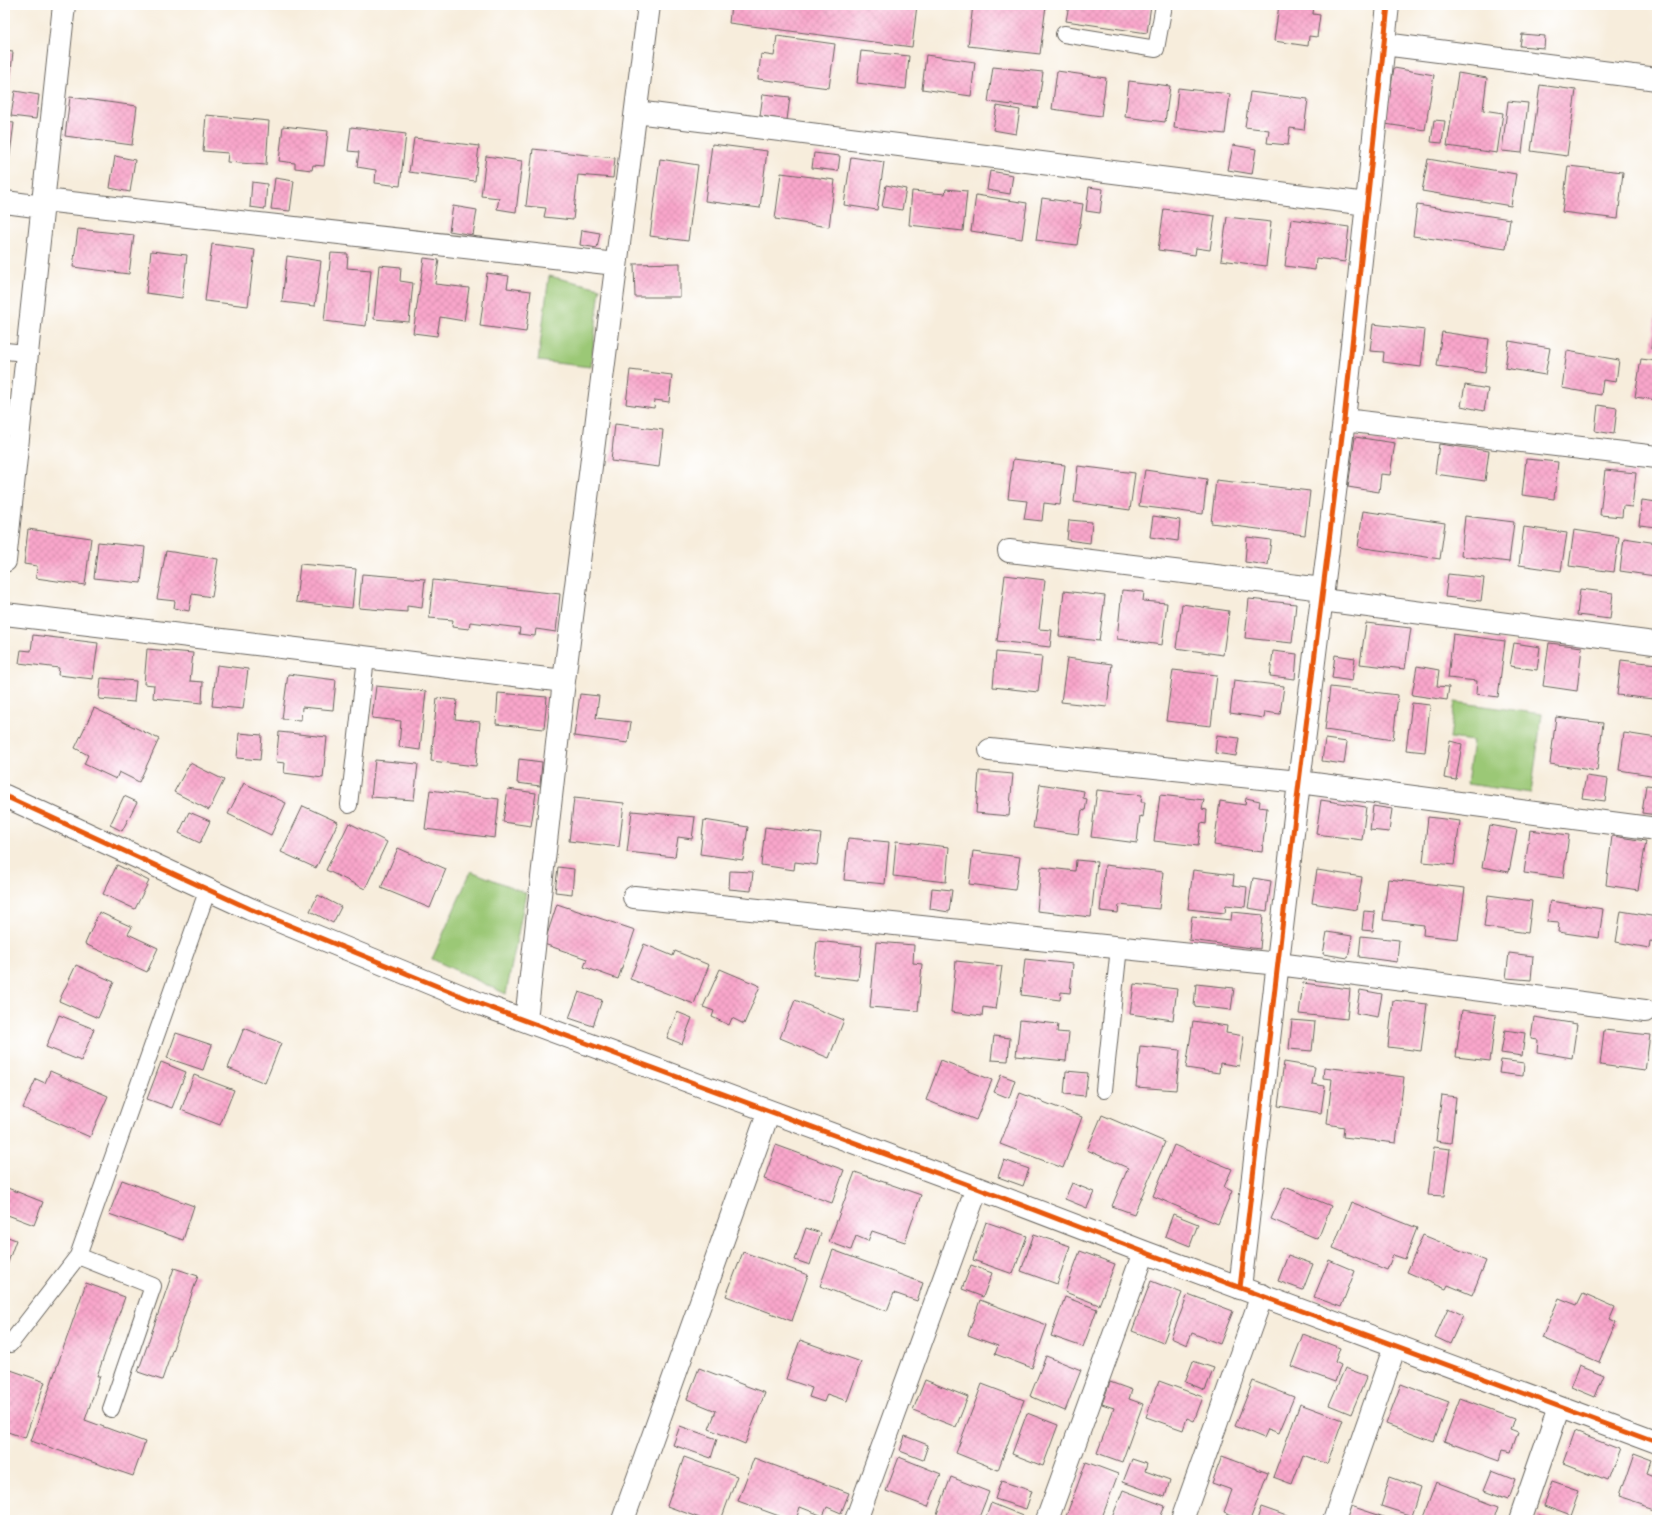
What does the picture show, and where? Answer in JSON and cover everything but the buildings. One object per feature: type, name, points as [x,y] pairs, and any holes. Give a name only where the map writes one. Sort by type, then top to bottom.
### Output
[{"type":"street","points":[[5,561],[64,5]]},
{"type":"street","points":[[526,1020],[564,681],[649,5]]},
{"type":"street","points":[[1240,1288],[1299,782],[1344,420],[1388,5]]},
{"type":"street","points":[[1384,44],[1657,80]]},
{"type":"street","points":[[636,112],[1367,204]]},
{"type":"street","points":[[5,202],[43,204],[616,264]]},
{"type":"street","points":[[1344,420],[1657,457]]},
{"type":"street","points":[[1010,551],[1322,594],[1654,643]]},
{"type":"street","points":[[5,614],[564,681]]},
{"type":"street","points":[[990,750],[1299,782],[1657,829]]},
{"type":"street","points":[[5,796],[250,909],[484,1005],[1657,1443]]},
{"type":"street","points":[[634,897],[1278,964],[1645,1011]]},
{"type":"street","points":[[623,1520],[769,1111]]},
{"type":"street","points":[[856,1520],[977,1188]]},
{"type":"street","points":[[1047,1520],[1144,1252]]},
{"type":"street","points":[[1182,1520],[1262,1295]]},
{"type":"street","points":[[1334,1520],[1395,1346]]},
{"type":"street","points":[[1520,1520],[1559,1407]]},
{"type":"lane","points":[[1064,34],[1156,49],[1164,5]]},
{"type":"lane","points":[[5,351],[27,354]]},
{"type":"lane","points":[[350,805],[366,658]]},
{"type":"lane","points":[[10,1344],[78,1256],[208,890]]},
{"type":"lane","points":[[1104,1090],[1120,947]]},
{"type":"lane","points":[[78,1256],[153,1286],[111,1409]]},
{"type":"green space","points":[[549,276],[600,288],[591,367],[538,361]]},
{"type":"green space","points":[[1455,702],[1542,714],[1531,793],[1467,784],[1473,741],[1450,738]]},
{"type":"green space","points":[[471,871],[526,893],[506,994],[432,959]]},
{"type":"cycle path","points":[[1240,1288],[1299,782],[1344,420],[1388,5]]},
{"type":"cycle path","points":[[5,796],[250,909],[483,1005],[977,1188],[1144,1252],[1657,1443]]}]
